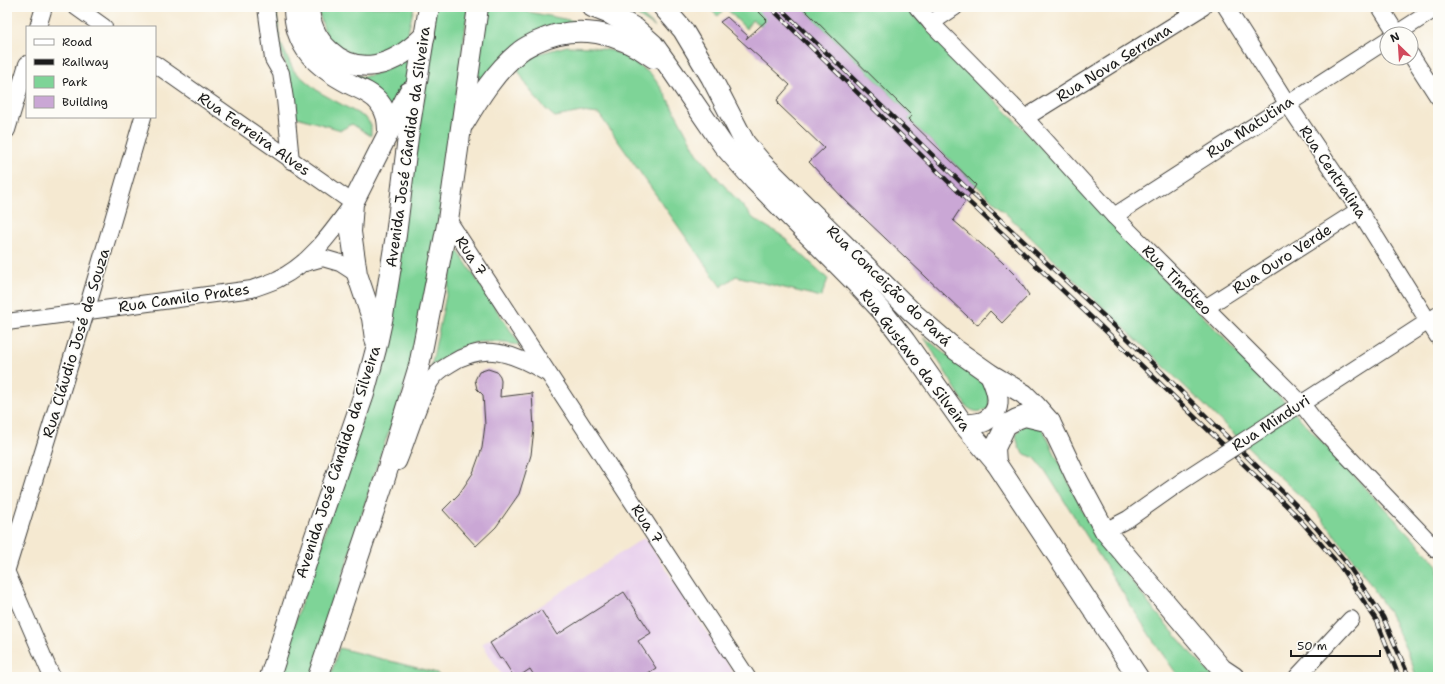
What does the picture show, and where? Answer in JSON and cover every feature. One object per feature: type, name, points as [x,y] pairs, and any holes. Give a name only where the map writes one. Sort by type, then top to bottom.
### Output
[{"type":"main road","points":[[294,7],[296,30],[301,42],[311,57],[332,74],[371,94],[378,100],[388,118],[388,133]]},
{"type":"main road","points":[[309,7],[314,29],[326,48],[346,62],[360,65],[375,65],[388,61],[413,47],[426,23]]},
{"type":"main road","points":[[318,677],[384,481],[419,366],[448,220],[459,130],[478,7]]},
{"type":"main road","name":"Rua Gustavo da Silveira","points":[[592,7],[610,14],[635,28],[653,44],[723,145],[755,181],[882,311],[964,425],[996,463],[1138,677]]},
{"type":"main road","name":"Rua Conceição do Pará","points":[[662,7],[683,30],[711,77],[745,143],[762,163],[912,312],[956,350],[990,374],[1024,394],[1050,422],[1105,532],[1222,669],[1234,677]]},
{"type":"main road","name":"Avenida José Cândido da Silveira","points":[[270,677],[313,542],[364,394],[376,348],[383,316],[396,235],[408,137],[426,23]]},
{"type":"main road","points":[[459,130],[482,94],[519,52],[544,38],[558,34],[576,31],[590,31],[617,38],[632,44],[673,72]]},
{"type":"main road","points":[[376,348],[372,318],[357,274],[351,232],[352,204],[418,74]]},
{"type":"main road","points":[[964,425],[985,421],[995,413],[999,400],[990,374]]},
{"type":"main road","points":[[996,463],[995,448],[1006,425],[1025,416],[1050,422]]},
{"type":"street","points":[[38,26],[44,7]]},
{"type":"street","points":[[76,7],[103,26]]},
{"type":"street","points":[[266,7],[273,59],[281,73],[291,161]]},
{"type":"street","name":"Rua Timóteo","points":[[917,7],[1025,118],[1114,216],[1205,308],[1296,407],[1318,424],[1438,551]]},
{"type":"street","points":[[931,23],[955,7]]},
{"type":"street","name":"Rua Nova Serrana","points":[[1025,118],[1203,7]]},
{"type":"street","name":"Rua Centralina","points":[[1226,7],[1287,103],[1433,318],[1438,337]]},
{"type":"street","points":[[1380,7],[1390,26]]},
{"type":"street","name":"Rua Matutina","points":[[1408,26],[1438,7]]},
{"type":"street","name":"Rua Matutina","points":[[1114,216],[1379,45]]},
{"type":"street","points":[[1418,66],[1438,97]]},
{"type":"street","points":[[7,130],[26,67]]},
{"type":"street","name":"Rua Ferreira Alves","points":[[156,69],[352,204]]},
{"type":"street","name":"Rua Cláudio José de Souza","points":[[7,569],[86,312],[143,118]]},
{"type":"street","name":"Rua Camilo Prates","points":[[7,322],[252,289],[278,279],[301,264],[316,251],[352,204]]},
{"type":"street","name":"Rua Ouro Verde","points":[[1205,308],[1359,210]]},
{"type":"street","name":"Rua 7","points":[[448,220],[546,372],[661,544],[746,677]]},
{"type":"street","points":[[301,264],[323,258],[340,263],[357,274]]},
{"type":"street","name":"Rua Minduri","points":[[1105,532],[1128,519],[1182,481],[1433,318]]},
{"type":"street","points":[[511,355],[528,344]]},
{"type":"street","name":"Rua 7","points":[[384,481],[398,462],[423,396],[431,380],[442,369],[455,360],[470,354],[488,351],[511,355],[546,372]]},
{"type":"street","points":[[7,573],[52,677]]},
{"type":"street","points":[[1297,677],[1351,619]]},
{"type":"shaded area","points":[[645,537],[736,677],[503,677],[482,644]]},
{"type":"green space","points":[[273,7],[278,7],[277,16],[280,42],[294,71],[319,92],[366,118],[371,125],[371,136],[352,124],[341,130],[290,115],[287,69],[278,43]]},
{"type":"green space","points":[[317,7],[414,7],[406,41],[397,51],[366,61],[328,42]]},
{"type":"green space","points":[[435,7],[468,7],[438,235],[412,367],[378,462],[312,677],[277,677],[369,397]]},
{"type":"green space","points":[[483,7],[504,7],[599,26],[561,28],[468,99]]},
{"type":"green space","points":[[624,7],[633,7],[655,27]]},
{"type":"green space","points":[[707,7],[755,7],[772,24],[768,29],[752,20],[746,29],[726,8],[718,16]]},
{"type":"green space","points":[[806,7],[906,7],[1225,339],[1438,565],[1438,677],[1416,677],[1412,663],[1390,614],[1359,567],[1317,512],[1232,432],[908,119],[911,115],[805,10]]},
{"type":"green space","points":[[567,46],[592,47],[613,51],[629,59],[651,74],[664,92],[697,153],[713,173],[754,219],[781,235],[828,279],[821,297],[736,276],[721,287],[599,114],[581,112],[555,117],[539,101],[525,83],[518,70],[526,57]]},
{"type":"green space","points":[[416,55],[415,63],[392,121],[354,82],[344,69],[362,77],[375,74]]},
{"type":"green space","points":[[456,248],[520,345],[492,342],[469,344],[456,350],[431,367]]},
{"type":"green space","points":[[924,337],[989,388],[989,408],[977,412],[966,406]]},
{"type":"green space","points":[[1039,421],[1090,526],[1149,604],[1195,658],[1214,677],[1179,677],[1156,645],[1046,472],[1035,458],[1025,454],[1019,448],[1016,435],[1021,426]]},
{"type":"green space","points":[[339,648],[437,673],[440,677],[330,677]]},
{"type":"building","points":[[754,7],[802,7],[912,116],[908,119],[976,185],[953,220],[1001,261],[1016,276],[1029,295],[1002,323],[990,311],[978,325],[967,316],[844,199],[809,162],[824,148],[778,104],[779,103],[777,100],[790,85],[720,22],[727,17],[748,36],[746,39],[767,20]]},
{"type":"building","points":[[488,369],[497,372],[500,376],[500,397],[532,393],[534,429],[531,455],[519,494],[496,527],[476,546],[443,510],[459,494],[473,473],[482,448],[485,425],[483,395],[477,389],[475,380],[479,372]]},
{"type":"building","points":[[624,592],[651,633],[638,641],[656,668],[642,677],[535,677],[530,669],[518,677],[514,677],[490,643],[541,610],[557,635]]},
{"type":"railway","points":[[770,7],[969,202],[1111,336],[1294,513],[1340,566],[1377,621],[1399,677]]},
{"type":"railway","points":[[779,7],[976,197],[1120,331],[1300,509],[1346,562],[1383,617],[1409,677]]}]
